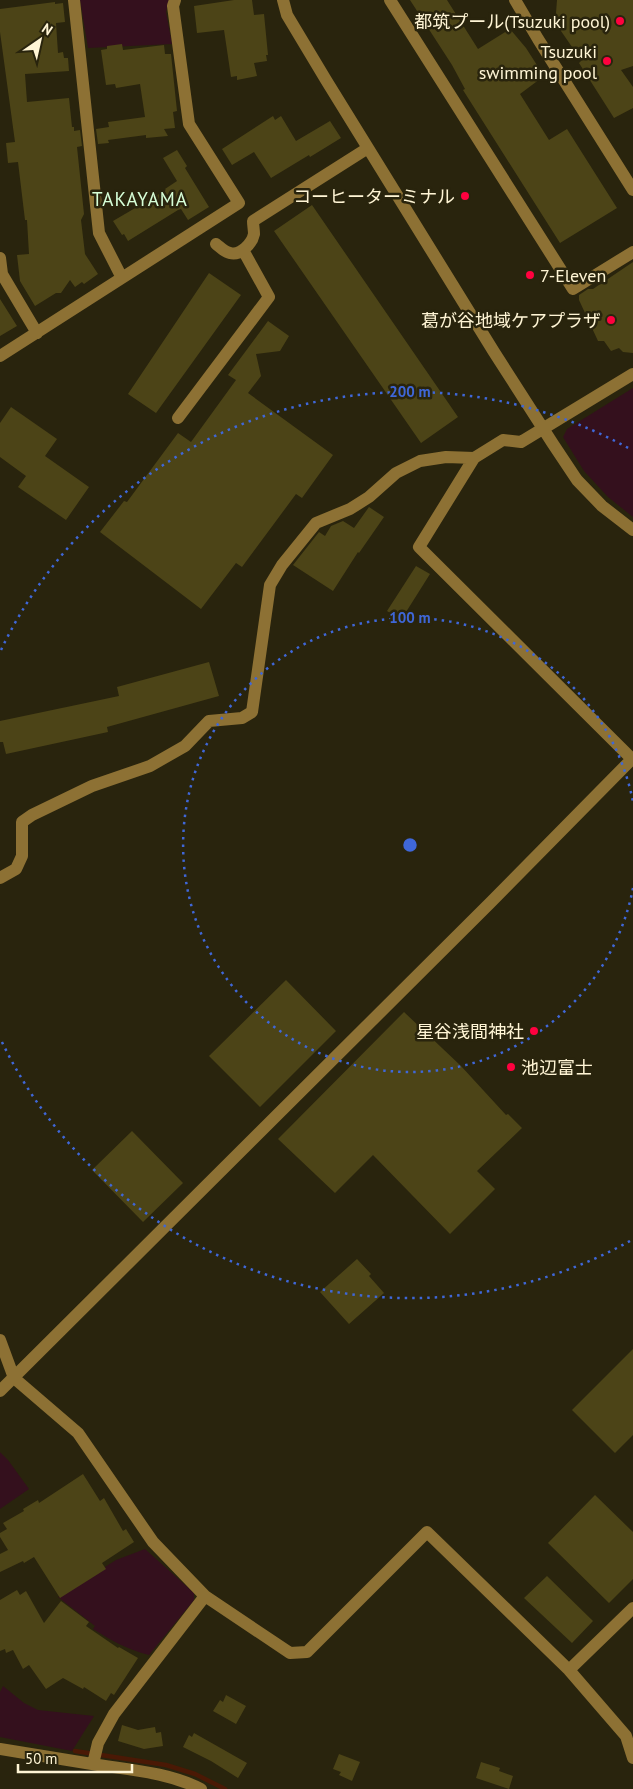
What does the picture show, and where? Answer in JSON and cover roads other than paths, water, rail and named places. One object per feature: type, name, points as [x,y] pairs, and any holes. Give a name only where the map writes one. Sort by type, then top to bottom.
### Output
[{"type":"street","points":[[74,0],[99,233],[122,278]]},
{"type":"street","points":[[0,356],[239,203],[188,124],[173,6],[175,0]]},
{"type":"street","points":[[283,0],[287,15],[368,148],[494,352],[577,480],[602,506],[633,530]]},
{"type":"street","points":[[390,0],[573,289],[633,252]]},
{"type":"street","points":[[515,0],[633,190]]},
{"type":"street","points":[[216,244],[227,252],[234,254],[243,250],[254,234],[253,221],[368,148]]},
{"type":"street","points":[[178,418],[269,296],[243,250]]},
{"type":"street","points":[[0,258],[2,274],[37,333]]},
{"type":"street","points":[[0,1391],[492,902],[633,758],[419,547],[474,458],[503,440],[522,442],[633,374]]},
{"type":"street","points":[[0,878],[16,869],[22,856],[22,822],[32,815],[92,786],[150,766],[185,746],[209,721],[242,718],[252,712],[270,584],[282,565],[316,522],[356,505],[369,497],[396,473],[420,461],[446,457],[474,458]]},
{"type":"street","points":[[0,1340],[14,1378],[78,1433],[153,1542],[205,1596],[290,1653],[307,1652],[427,1532],[569,1670],[626,1736],[633,1758]]},
{"type":"street","points":[[93,1764],[98,1743],[114,1714],[205,1596]]},
{"type":"street","points":[[569,1670],[633,1608]]},
{"type":"street","points":[[0,1749],[151,1772],[191,1784],[201,1789]]},
{"type":"waterway","points":[[75,1751],[166,1765],[195,1774],[225,1789]]},
{"type":"place","name":"都筑プール(Tsuzuki pool)","points":[[620,21]]},
{"type":"place","name":"Tsuzuki swimming pool","points":[[607,61]]},
{"type":"place","name":"コーヒーターミナル","points":[[465,196]]},
{"type":"place","name":"7-Eleven","points":[[530,275]]},
{"type":"place","name":"葛が谷地域ケアプラザ","points":[[611,320]]},
{"type":"place","name":"星谷浅間神社","points":[[534,1031]]},
{"type":"place","name":"池辺富士","points":[[511,1067]]},
{"type":"district","name":"TAKAYAMA","points":[[140,199]]}]
